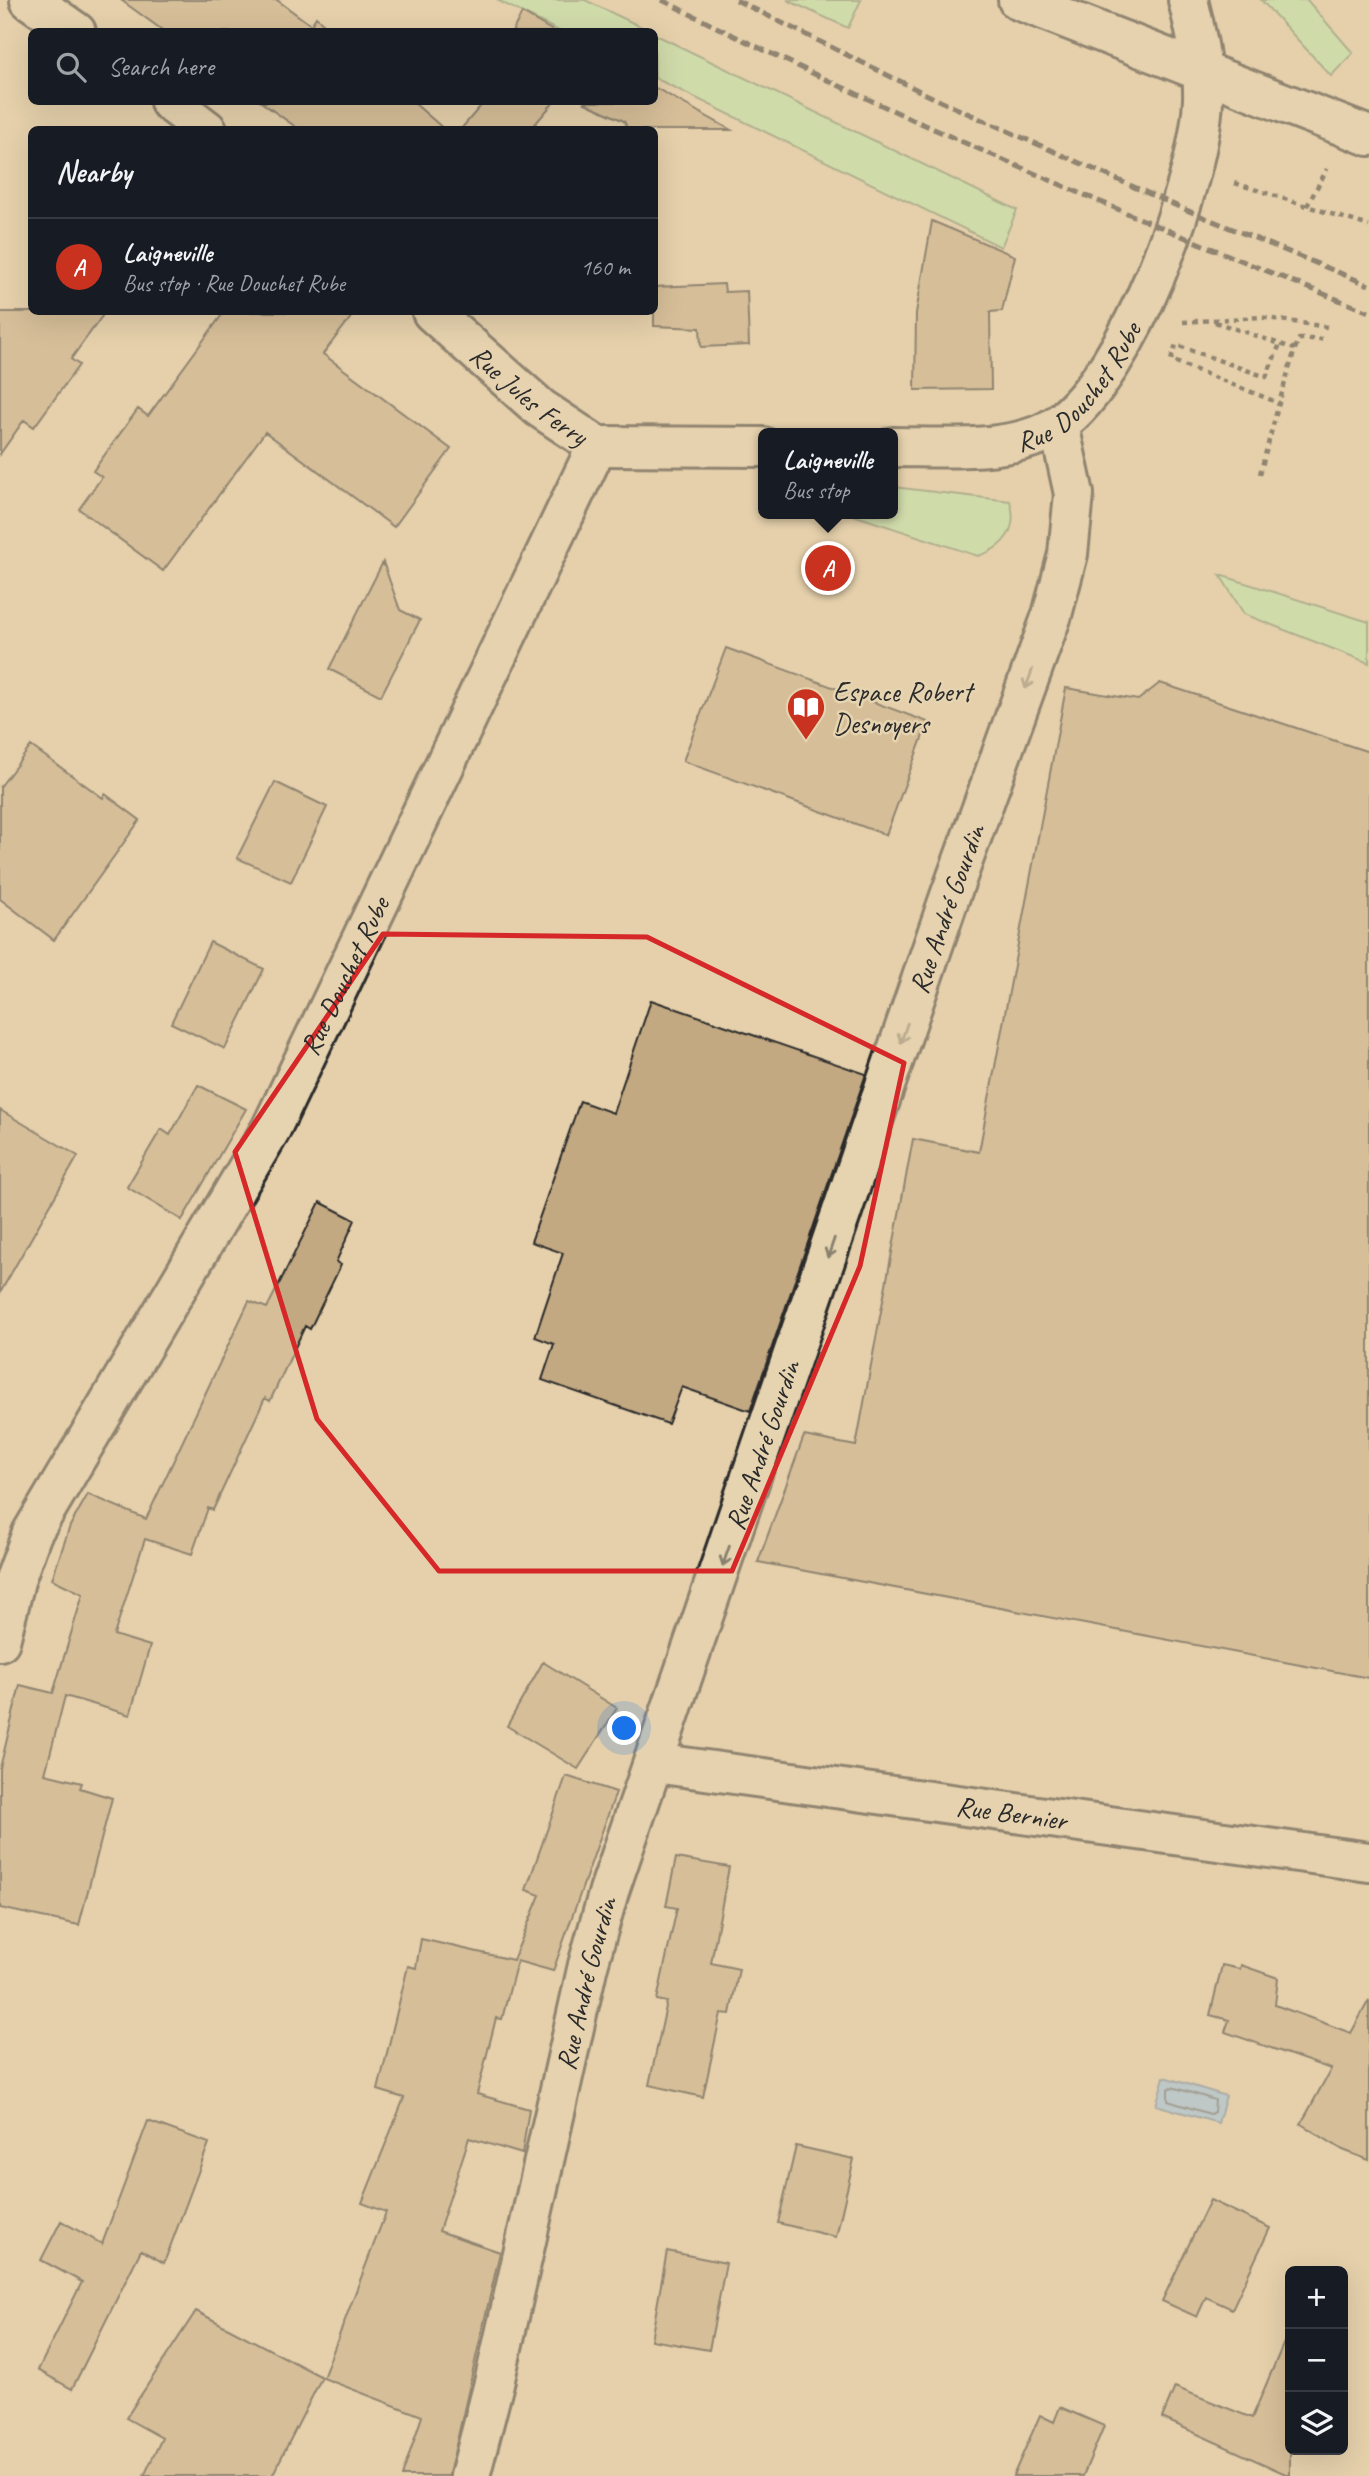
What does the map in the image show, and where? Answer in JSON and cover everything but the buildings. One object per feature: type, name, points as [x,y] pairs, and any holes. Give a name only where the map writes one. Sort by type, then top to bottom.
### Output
[{"type":"street","points":[[30,0],[70,28]]},
{"type":"street","points":[[1018,0],[1369,136]]},
{"type":"street","name":"Rue Douchet Rube","points":[[898,447],[962,447],[1007,443],[1035,437],[1059,425],[1099,382],[1134,326],[1179,207],[1201,124],[1203,70],[1188,0]]},
{"type":"street","points":[[174,105],[202,126]]},
{"type":"street","name":"Rue Jules Ferry","points":[[435,315],[540,408],[597,446]]},
{"type":"street","name":"Rue André Gourdin","points":[[470,2476],[594,1941],[945,912],[1052,615],[1068,554],[1074,494],[1059,425]]},
{"type":"street","points":[[597,446],[758,447]]},
{"type":"street","name":"Rue Douchet Rube","points":[[0,1641],[8,1573],[271,1129],[597,446]]},
{"type":"street","name":"Rue Bernier","points":[[655,1763],[1369,1862]]},
{"type":"path","points":[[1190,170],[1369,226]]},
{"type":"path","points":[[1134,326],[1260,317],[1327,327]]},
{"type":"path","points":[[1211,320],[1295,349]]},
{"type":"path","points":[[1260,474],[1299,339],[1322,339]]},
{"type":"path","points":[[1279,403],[1171,360],[1176,345],[1266,377],[1280,344]]},
{"type":"highlighted area","points":[[383,934],[647,937],[904,1063],[860,1266],[732,1571],[439,1571],[317,1419],[235,1152]]},
{"type":"green space","points":[[497,0],[585,0],[644,28],[553,28]]},
{"type":"green space","points":[[787,0],[861,0],[848,28]]},
{"type":"green space","points":[[1261,0],[1307,0],[1353,53],[1331,76]]},
{"type":"green space","points":[[658,36],[1017,210],[1001,247],[658,79]]},
{"type":"green space","points":[[898,488],[1010,501],[1012,520],[1007,536],[995,548],[978,556],[865,519],[898,519]]},
{"type":"green space","points":[[1220,575],[1369,622],[1369,663],[1244,614]]},
{"type":"water","points":[[1164,2077],[1226,2096],[1218,2123],[1156,2105]]},
{"type":"railway","points":[[662,0],[836,84],[1012,164],[1369,312]]},
{"type":"railway","points":[[736,0],[940,101],[1179,207],[1369,285]]},
{"type":"place","name":"Laigneville","points":[[828,568]]},
{"type":"place","name":"Espace Robert Desnoyers","points":[[806,741]]}]
